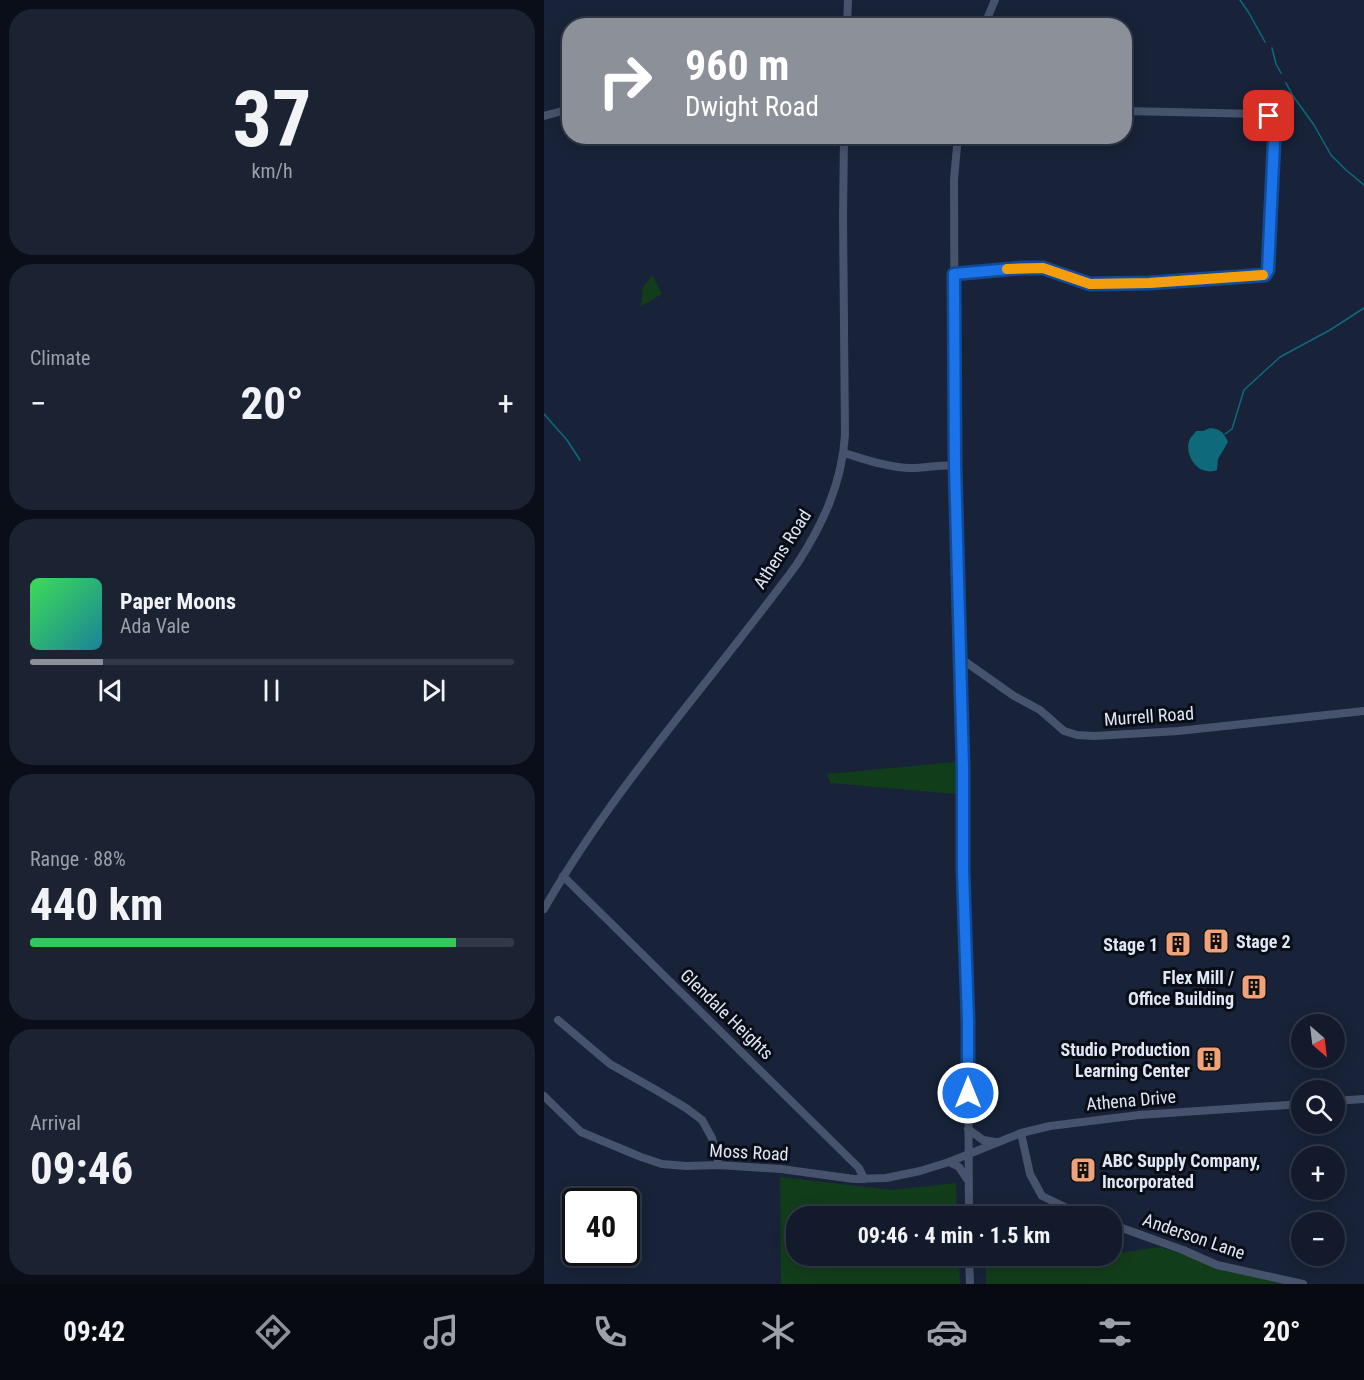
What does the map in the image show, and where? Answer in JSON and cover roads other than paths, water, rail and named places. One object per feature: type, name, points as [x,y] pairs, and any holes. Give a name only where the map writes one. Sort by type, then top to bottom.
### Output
[{"type":"street","points":[[847,18],[848,0]]},
{"type":"street","points":[[987,18],[995,0]]},
{"type":"street","points":[[544,116],[562,111]]},
{"type":"street","points":[[954,274],[1043,268],[1090,284],[1149,283],[1265,275],[1268,270],[1275,121],[1266,115],[1132,111]]},
{"type":"street","name":"Athens Road","points":[[544,909],[563,876],[617,799],[797,564],[827,510],[844,453],[844,144]]},
{"type":"street","points":[[957,144],[954,179],[955,465],[968,1036],[969,1206]]},
{"type":"street","points":[[844,453],[896,468],[955,465]]},
{"type":"street","name":"Murrell Road","points":[[960,658],[1014,696],[1040,710],[1064,730],[1077,735],[1178,731],[1363,711]]},
{"type":"street","name":"Glendale Heights","points":[[563,876],[859,1168],[864,1179]]},
{"type":"street","points":[[558,1020],[610,1065],[666,1096],[702,1120],[712,1138],[720,1165]]},
{"type":"street","name":"Moss Road","points":[[544,1096],[581,1132],[662,1164],[781,1169],[864,1179],[886,1178],[920,1171],[968,1154]]},
{"type":"street","points":[[1345,1100],[1363,1099]]},
{"type":"street","name":"Athena Drive","points":[[968,1154],[1021,1133],[1050,1126],[1140,1114],[1291,1105]]},
{"type":"street","points":[[968,1129],[983,1140],[1000,1142]]},
{"type":"street","points":[[1021,1133],[1030,1174],[1042,1196],[1063,1206]]},
{"type":"street","points":[[949,1162],[959,1167],[968,1181]]},
{"type":"street","name":"Anderson Lane","points":[[1122,1228],[1217,1265],[1303,1284]]},
{"type":"street","points":[[970,1266],[970,1284]]},
{"type":"waterway","points":[[1240,0],[1265,42]]},
{"type":"waterway","points":[[1272,48],[1281,73]]},
{"type":"waterway","points":[[1286,83],[1331,155],[1364,185]]},
{"type":"waterway","points":[[1225,434],[1232,429],[1244,390],[1280,357],[1330,330],[1364,308]]},
{"type":"waterway","points":[[544,414],[567,440],[580,460]]},
{"type":"place","name":"Stage 2","points":[[1216,941]]},
{"type":"place","name":"Stage 1","points":[[1178,944]]},
{"type":"place","name":"Flex Mill / Office Building","points":[[1254,987]]},
{"type":"place","name":"Studio Production Learning Center","points":[[1209,1059]]},
{"type":"place","name":"ABC Supply Company, Incorporated","points":[[1083,1170]]}]
